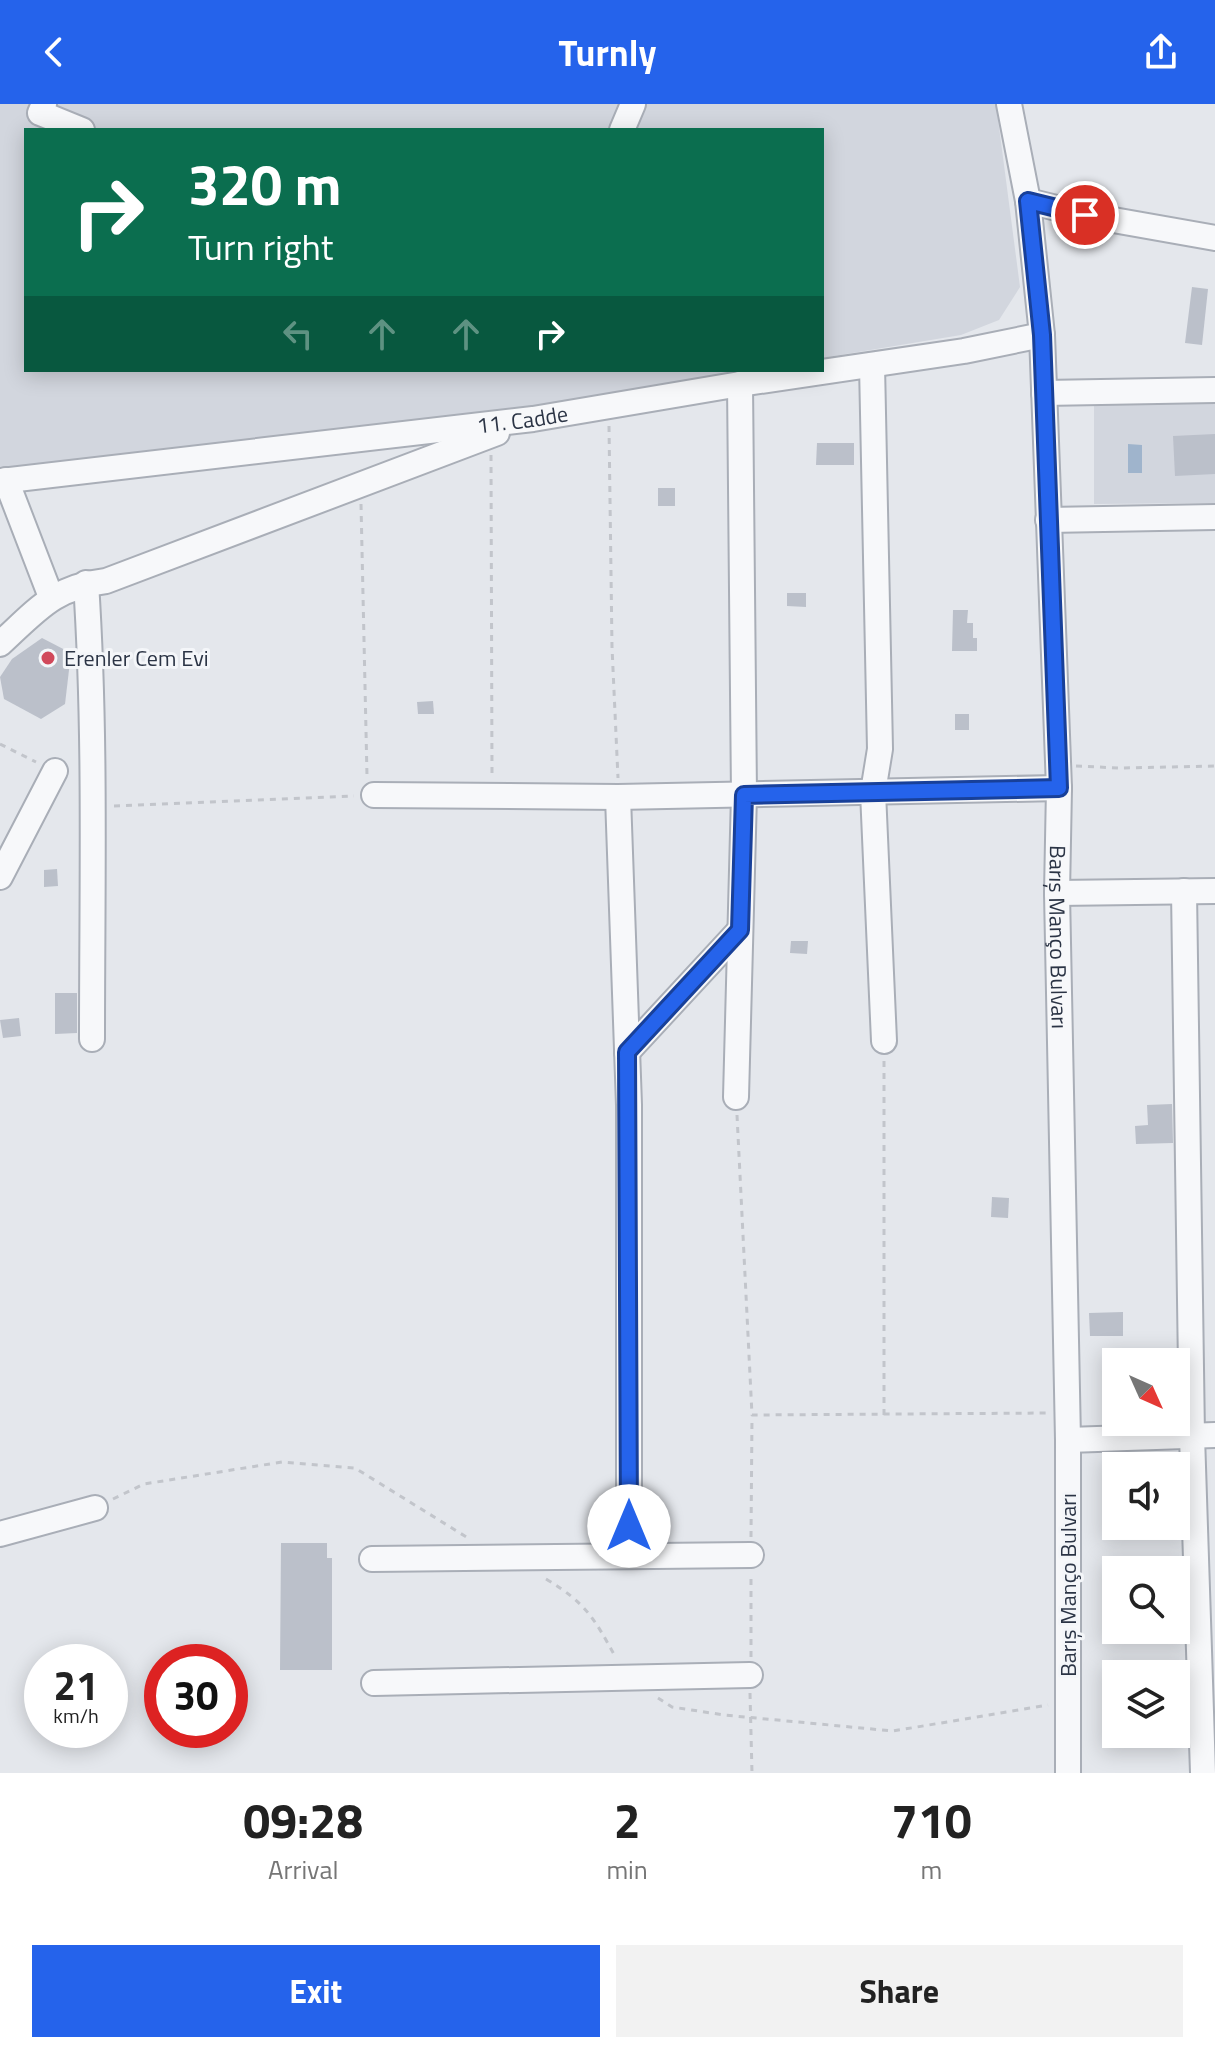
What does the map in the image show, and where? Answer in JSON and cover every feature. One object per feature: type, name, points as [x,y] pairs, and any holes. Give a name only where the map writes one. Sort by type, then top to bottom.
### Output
[{"type":"street","points":[[44,104],[40,113],[77,128]]},
{"type":"street","points":[[623,128],[633,104]]},
{"type":"street","name":"Barış Manço Bulvarı","points":[[1009,104],[1028,201],[1042,335],[1058,777],[1057,893],[1068,1413],[1068,1773]]},
{"type":"street","points":[[1028,201],[1085,215],[1215,238]]},
{"type":"street","name":"11. Cadde","points":[[824,372],[964,351],[1042,335]]},
{"type":"street","points":[[872,365],[880,749],[873,792],[884,1041]]},
{"type":"street","name":"11. Cadde","points":[[3,480],[533,419],[823,372]]},
{"type":"street","points":[[736,1097],[744,795],[740,384]]},
{"type":"street","points":[[1044,393],[1215,390]]},
{"type":"street","points":[[0,644],[51,597],[86,583],[106,581],[533,419]]},
{"type":"street","points":[[3,480],[51,597]]},
{"type":"street","points":[[1048,520],[1215,517]]},
{"type":"street","points":[[86,583],[91,651],[94,807],[92,1039]]},
{"type":"street","points":[[0,877],[55,771]]},
{"type":"street","points":[[371,795],[618,797],[873,792],[1058,777]]},
{"type":"street","points":[[618,797],[627,1052],[629,1556]]},
{"type":"street","points":[[1184,891],[1206,1551],[1207,1680],[1203,1773]]},
{"type":"street","points":[[1057,893],[1215,891]]},
{"type":"street","points":[[627,1052],[740,930]]},
{"type":"street","points":[[1068,1440],[1203,1436]]},
{"type":"street","points":[[0,1534],[95,1508]]},
{"type":"street","points":[[372,1559],[751,1555]]},
{"type":"street","points":[[374,1683],[750,1675]]},
{"type":"path","points":[[609,406],[612,647],[618,797]]},
{"type":"path","points":[[491,435],[492,796]]},
{"type":"path","points":[[94,807],[371,795],[361,484]]},
{"type":"path","points":[[1058,777],[1119,768],[1215,766]]},
{"type":"path","points":[[884,1041],[884,1415]]},
{"type":"path","points":[[736,1097],[752,1415],[752,1773]]},
{"type":"path","points":[[752,1415],[1068,1413]]},
{"type":"path","points":[[95,1508],[144,1484],[282,1462],[355,1468],[484,1548],[490,1558]]},
{"type":"path","points":[[546,1579],[574,1596],[595,1620],[626,1677],[672,1707],[893,1731],[1068,1702]]},
{"type":"shaded area","points":[[0,104],[996,104],[1020,287],[999,320],[961,335],[824,358],[824,128],[24,128],[24,372],[737,372],[535,408],[0,468]]},
{"type":"shaded area","points":[[1215,402],[1215,503],[1094,504],[1094,404]]},
{"type":"water","points":[[1128,444],[1142,445],[1142,473],[1128,473]]},
{"type":"building","points":[[1192,287],[1208,289],[1202,345],[1185,343]]},
{"type":"building","points":[[1215,434],[1215,474],[1175,476],[1173,436]]},
{"type":"building","points":[[817,443],[854,443],[854,465],[816,465]]},
{"type":"building","points":[[658,488],[675,488],[675,506],[658,506]]},
{"type":"building","points":[[787,593],[806,593],[806,607],[787,606]]},
{"type":"building","points":[[953,610],[968,610],[967,623],[973,623],[977,651],[952,651]]},
{"type":"building","points":[[42,638],[71,653],[65,704],[41,719],[4,699],[0,677],[12,659]]},
{"type":"building","points":[[433,701],[434,714],[418,714],[417,702]]},
{"type":"building","points":[[955,714],[969,714],[969,730],[955,730]]},
{"type":"building","points":[[57,869],[58,886],[44,887],[44,870]]},
{"type":"building","points":[[791,941],[808,941],[807,954],[790,953]]},
{"type":"building","points":[[55,993],[77,993],[77,1033],[55,1034]]},
{"type":"building","points":[[19,1018],[21,1036],[3,1038],[0,1020]]},
{"type":"building","points":[[1172,1104],[1173,1143],[1136,1144],[1135,1126],[1148,1125],[1147,1105]]},
{"type":"building","points":[[992,1197],[1009,1198],[1008,1218],[991,1217]]},
{"type":"building","points":[[1123,1312],[1123,1336],[1090,1336],[1089,1313]]},
{"type":"building","points":[[281,1543],[327,1543],[327,1558],[332,1558],[332,1670],[280,1670]]},
{"type":"place","name":"Erenler Cem Evi","points":[[48,658]]},
{"type":"route","points":[[629,1526],[627,1052],[740,930],[744,795],[1059,788],[1042,335],[1028,201],[1085,215]]}]
